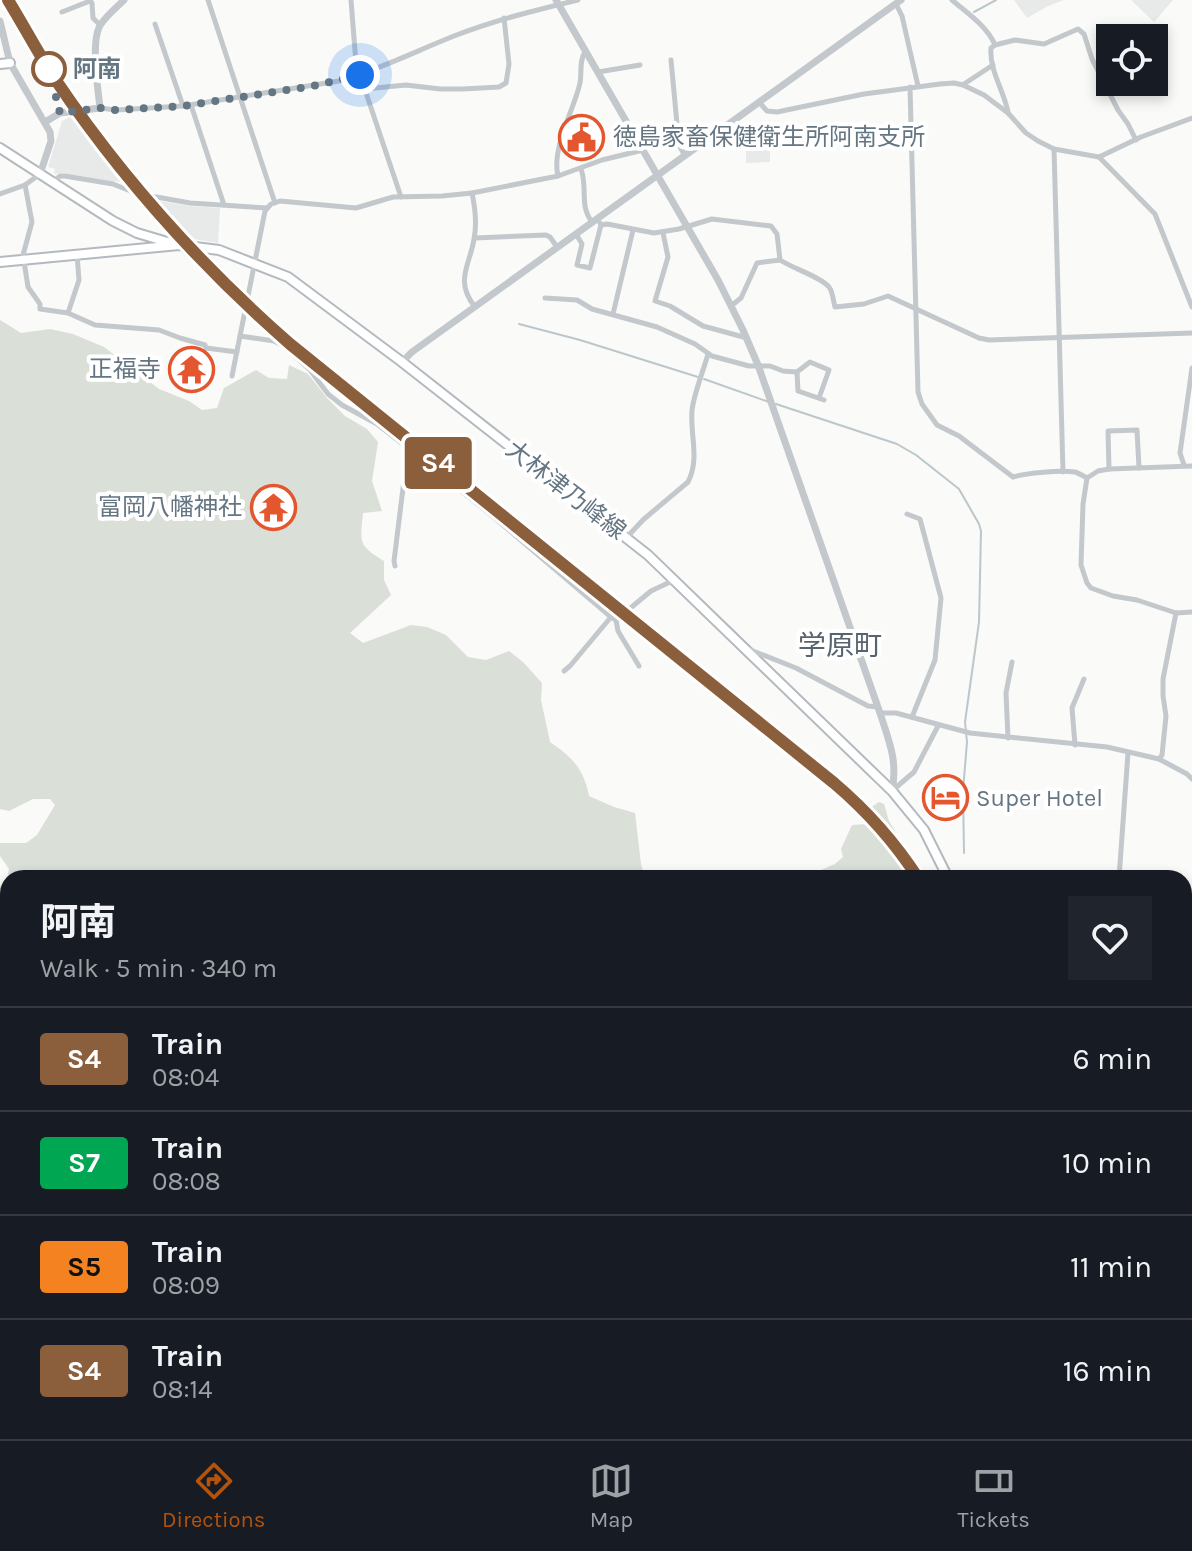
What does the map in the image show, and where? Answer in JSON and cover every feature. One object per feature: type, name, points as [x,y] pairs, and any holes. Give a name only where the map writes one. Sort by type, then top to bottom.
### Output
[{"type":"main road","points":[[0,148],[125,227],[179,245]]},
{"type":"main road","name":"大林津乃峰線","points":[[0,262],[179,245],[219,250],[256,263],[304,287],[648,555],[892,791],[924,830],[944,870]]},
{"type":"street","points":[[100,108],[96,79],[97,34],[100,25],[124,0]]},
{"type":"street","points":[[208,0],[275,203]]},
{"type":"street","points":[[351,0],[359,76],[401,197]]},
{"type":"street","points":[[45,122],[60,113],[100,108],[183,106],[339,81],[359,76],[504,18],[557,2],[578,0]]},
{"type":"street","points":[[952,0],[980,23],[995,45]]},
{"type":"street","points":[[62,12],[90,1],[93,18],[100,25]]},
{"type":"street","points":[[557,2],[687,226],[747,338],[879,710],[894,759],[892,791]]},
{"type":"street","points":[[402,362],[898,2],[918,86]]},
{"type":"street","points":[[365,89],[406,85],[440,89],[499,87],[506,83],[509,64],[504,18]]},
{"type":"street","points":[[0,21],[5,63],[45,122],[51,141],[40,174],[25,185],[0,194]]},
{"type":"street","points":[[155,24],[183,106]]},
{"type":"street","points":[[1008,113],[991,48],[1021,40],[1044,44],[1073,30],[1081,30],[1092,59],[1136,140]]},
{"type":"street","points":[[558,176],[557,159],[579,86],[581,59],[586,51]]},
{"type":"street","points":[[671,60],[679,145],[685,156]]},
{"type":"street","points":[[598,72],[640,65]]},
{"type":"street","points":[[963,85],[993,65]]},
{"type":"street","points":[[759,102],[767,111],[777,112],[910,87],[963,85],[1008,113],[1026,133],[1054,149],[1099,157],[1192,118]]},
{"type":"street","points":[[910,87],[918,392],[922,404],[937,425],[959,436],[1013,477],[1077,472],[1087,478]]},
{"type":"street","points":[[191,105],[224,205]]},
{"type":"street","points":[[1054,149],[1063,472]]},
{"type":"street","points":[[151,196],[190,203],[267,208],[280,201],[356,208],[381,200],[472,193],[558,176],[602,160],[643,150]]},
{"type":"street","points":[[1099,157],[1155,214],[1192,307]]},
{"type":"street","points":[[581,169],[585,210],[597,222],[663,233],[712,219],[771,226],[777,234],[780,260]]},
{"type":"street","points":[[53,182],[65,176],[113,184],[133,192]]},
{"type":"street","points":[[25,185],[32,222],[23,260],[28,287],[40,309],[68,313],[95,325],[159,330],[205,345],[206,348],[237,352]]},
{"type":"street","points":[[472,193],[475,238],[465,269],[466,293],[475,307]]},
{"type":"street","points":[[232,376],[267,208]]},
{"type":"street","points":[[576,234],[582,244],[577,265],[590,268],[597,222]]},
{"type":"street","points":[[613,314],[633,230]]},
{"type":"street","points":[[663,233],[668,257],[655,301],[670,306],[703,326],[747,338]]},
{"type":"street","points":[[475,238],[546,235],[553,239],[557,247]]},
{"type":"street","points":[[179,245],[245,311]]},
{"type":"street","points":[[68,313],[79,280],[77,255]]},
{"type":"street","points":[[731,306],[741,298],[757,263],[780,260],[828,285],[835,307],[864,304],[884,296],[989,340],[1192,333]]},
{"type":"street","points":[[545,298],[577,300],[592,309],[679,336],[708,354],[749,366],[797,372],[810,362],[829,370],[821,399],[798,391],[797,372]]},
{"type":"street","points":[[240,336],[282,345],[310,370],[328,394],[377,424],[496,519],[614,618],[618,631],[639,666]]},
{"type":"street","points":[[626,538],[691,476],[695,456],[692,409],[708,354]]},
{"type":"street","points":[[1184,465],[1180,453],[1192,368]]},
{"type":"street","points":[[1109,469],[1108,431],[1123,430],[1137,430],[1139,468]]},
{"type":"street","points":[[395,566],[408,448]]},
{"type":"street","points":[[1192,466],[1109,469],[1087,478],[1081,565],[1091,588],[1176,613],[1192,612]]},
{"type":"street","points":[[907,514],[920,519],[941,598],[935,660],[912,717]]},
{"type":"street","points":[[564,671],[614,618],[673,579]]},
{"type":"street","points":[[1159,759],[1166,716],[1163,679],[1176,613]]},
{"type":"street","points":[[743,647],[796,668],[879,710],[970,733],[1107,747],[1159,759],[1192,779]]},
{"type":"street","points":[[1008,738],[1006,693],[1012,662]]},
{"type":"street","points":[[1075,745],[1072,708],[1084,679]]},
{"type":"street","points":[[892,791],[914,772],[938,726]]},
{"type":"street","points":[[1120,870],[1128,753]]},
{"type":"shaded area","points":[[1014,0],[1064,0],[1027,18]]},
{"type":"shaded area","points":[[1131,0],[1173,0],[1154,22]]},
{"type":"shaded area","points":[[76,114],[128,184],[54,174],[55,169],[48,167],[62,121]]},
{"type":"shaded area","points":[[770,120],[770,162],[746,163],[746,130]]},
{"type":"shaded area","points":[[153,200],[220,208],[218,243],[187,238]]},
{"type":"shaded area","points":[[0,320],[21,333],[50,329],[73,334],[104,347],[159,389],[202,410],[217,408],[224,388],[256,370],[269,378],[287,379],[289,365],[308,374],[345,416],[367,429],[378,442],[372,481],[382,511],[363,513],[361,537],[365,547],[384,561],[384,580],[391,595],[350,633],[363,643],[411,625],[427,627],[446,635],[468,657],[486,660],[509,651],[523,662],[542,683],[541,700],[550,742],[576,764],[589,796],[635,813],[643,870],[9,870],[0,856],[0,843],[26,843],[37,835],[55,805],[50,799],[33,799],[9,811],[0,809]]},
{"type":"shaded area","points":[[879,802],[884,804],[896,833],[893,834],[870,808]]},
{"type":"shaded area","points":[[868,824],[889,842],[907,870],[821,870],[843,857],[841,849],[852,825]]},
{"type":"waterway","points":[[974,12],[996,0]]},
{"type":"waterway","points":[[519,324],[698,377]]},
{"type":"waterway","points":[[704,379],[769,402]]},
{"type":"waterway","points":[[776,404],[897,444],[916,455],[959,489],[979,524],[979,622],[965,722],[964,853]]},
{"type":"railway","points":[[8,0],[55,79],[107,151],[194,252],[257,314],[290,344],[834,783],[879,828],[912,870]]},
{"type":"train","name":"S4","points":[[8,0],[56,79],[126,174],[206,266],[246,305],[290,344],[834,783],[884,830],[913,870]]},
{"type":"place","name":"阿南","points":[[49,69]]},
{"type":"place","name":"徳島家畜保健衛生所阿南支所","points":[[582,137]]},
{"type":"place","name":"正福寺","points":[[192,369]]},
{"type":"place","name":"富岡八幡神社","points":[[273,507]]},
{"type":"place","name":"Super Hotel","points":[[945,798]]},
{"type":"district","name":"学原町","points":[[840,645]]},
{"type":"route","points":[[49,69],[60,113],[100,108],[183,106],[313,86],[360,75]]}]
